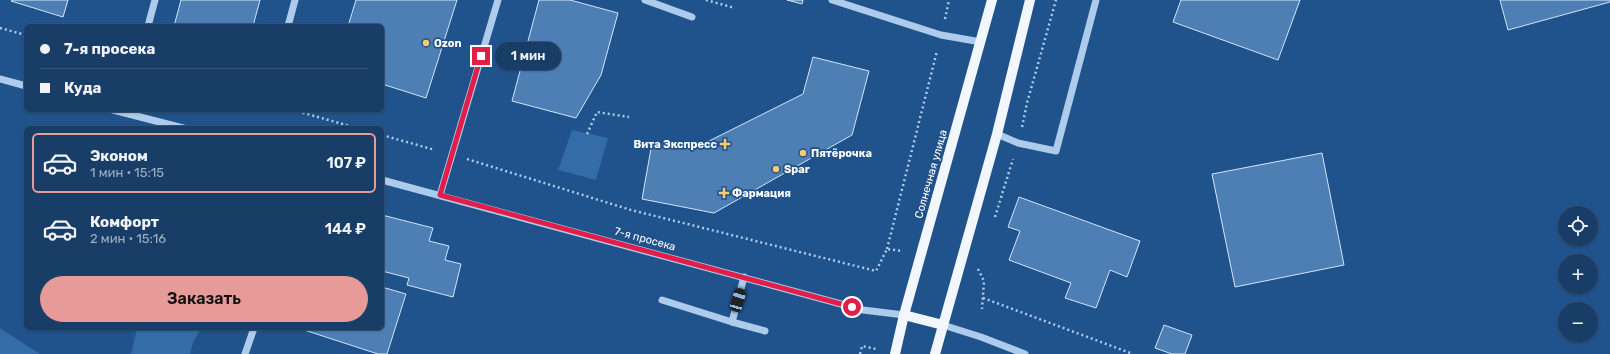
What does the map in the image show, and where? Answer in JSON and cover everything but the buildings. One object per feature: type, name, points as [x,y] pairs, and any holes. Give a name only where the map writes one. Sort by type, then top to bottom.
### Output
[{"type":"main road","name":"Солнечная улица","points":[[895,354],[904,315],[992,0]]},
{"type":"main road","points":[[935,354],[997,134],[1030,0]]},
{"type":"main road","points":[[904,315],[943,325]]},
{"type":"street","points":[[149,24],[155,0]]},
{"type":"street","points":[[289,24],[295,0]]},
{"type":"street","points":[[440,195],[498,0]]},
{"type":"street","points":[[645,0],[692,17]]},
{"type":"street","points":[[832,0],[941,35],[981,42]]},
{"type":"street","points":[[997,134],[1018,143],[1056,151],[1096,0]]},
{"type":"street","points":[[0,79],[24,85]]},
{"type":"street","points":[[126,112],[176,126]]},
{"type":"street","name":"7-я просека","points":[[384,181],[864,310],[904,315]]},
{"type":"street","points":[[732,322],[744,277]]},
{"type":"street","points":[[662,300],[765,331]]},
{"type":"street","points":[[943,325],[981,337],[1024,354]]},
{"type":"street","points":[[245,354],[253,330]]},
{"type":"path","points":[[706,0],[735,8]]},
{"type":"path","points":[[384,136],[631,210],[876,271],[887,249],[950,0]]},
{"type":"path","points":[[0,28],[24,34]]},
{"type":"path","points":[[299,112],[350,126]]},
{"type":"path","points":[[587,134],[597,112],[628,117]]},
{"type":"path","points":[[887,249],[921,253]]},
{"type":"path","points":[[961,260],[979,269],[984,281],[982,309]]},
{"type":"path","points":[[983,298],[1133,354]]},
{"type":"path","points":[[860,354],[862,346],[876,349]]},
{"type":"shaded area","points":[[572,130],[608,138],[596,180],[558,170]]},
{"type":"shaded area","points":[[0,328],[40,354],[0,354]]},
{"type":"shaded area","points":[[137,330],[200,330],[193,343],[190,354],[131,354]]},
{"type":"place","name":"Ozon","points":[[426,43]]},
{"type":"place","name":"Вита Экспресс","points":[[725,144]]},
{"type":"place","name":"Пятёрочка","points":[[803,153]]},
{"type":"place","name":"Spar","points":[[776,169]]},
{"type":"place","name":"Фармация","points":[[724,193]]},
{"type":"route","points":[[481,56],[440,195],[852,307]]}]
